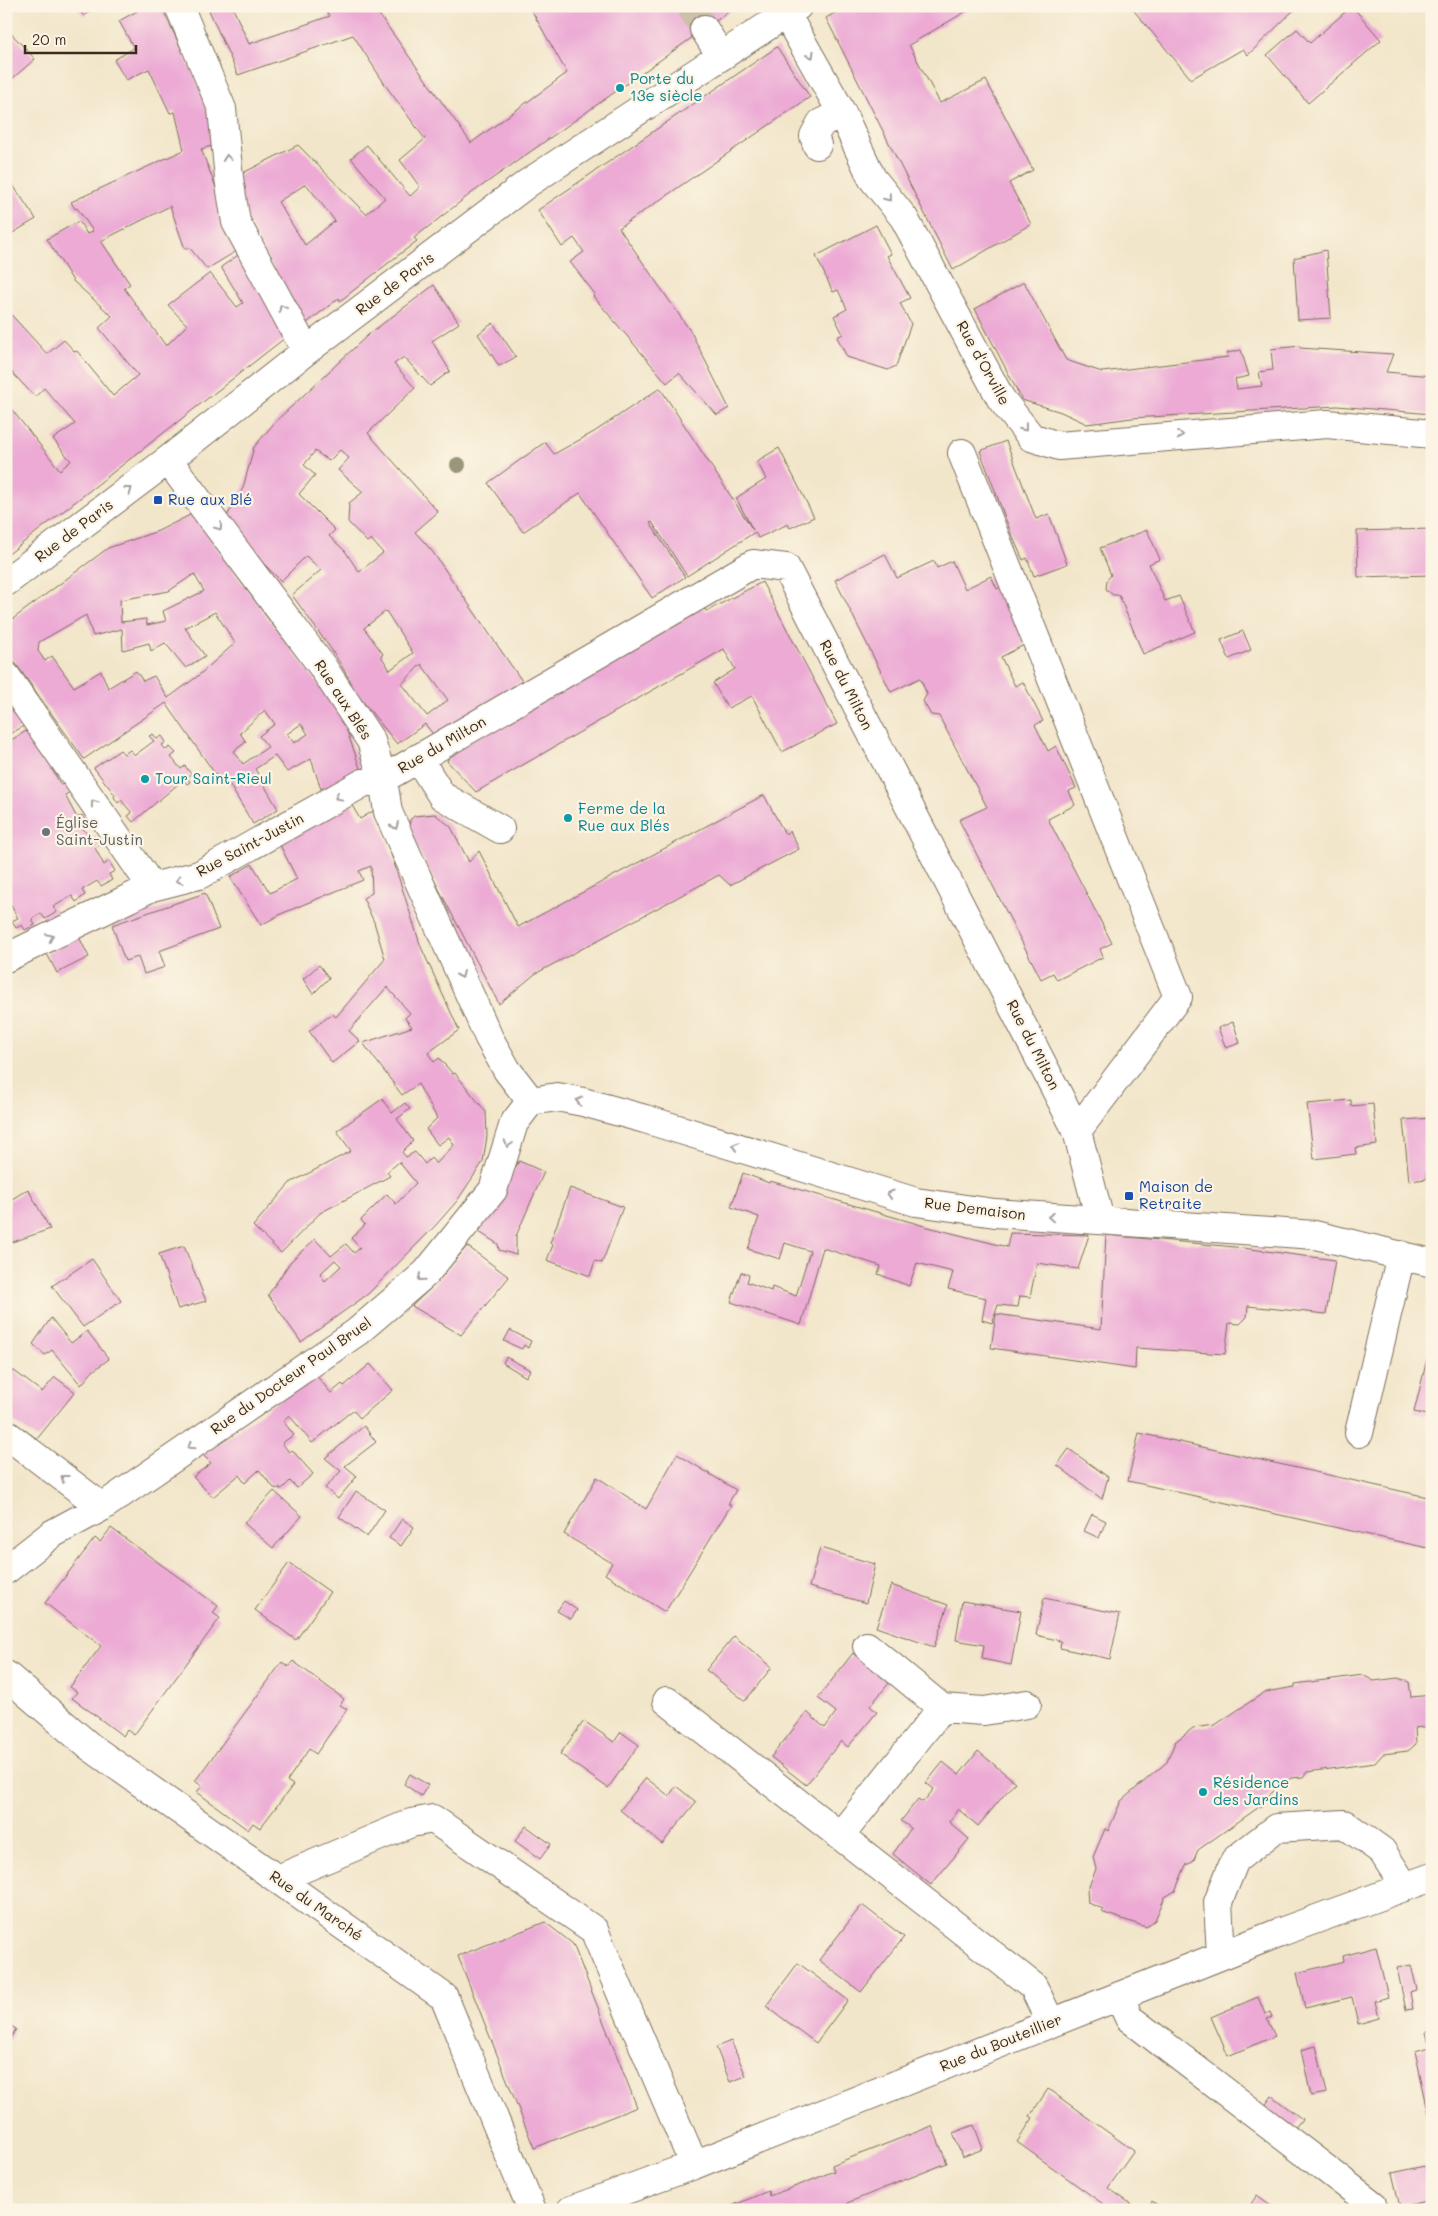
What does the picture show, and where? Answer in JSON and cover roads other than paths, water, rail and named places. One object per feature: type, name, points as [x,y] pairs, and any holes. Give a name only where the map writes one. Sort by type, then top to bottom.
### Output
[{"type":"street","points":[[179,6],[222,109],[228,178],[236,222],[306,351]]},
{"type":"street","name":"Rue de Paris","points":[[6,582],[528,183],[792,10]]},
{"type":"street","name":"Rue d'Orville","points":[[792,10],[872,178],[904,218],[1001,399],[1031,437],[1059,446],[1327,424],[1432,434]]},
{"type":"street","points":[[704,29],[721,56]]},
{"type":"street","points":[[817,145],[814,136],[821,123],[842,113]]},
{"type":"street","points":[[962,453],[1178,998],[1077,1131]]},
{"type":"street","name":"Rue aux Blés","points":[[168,460],[322,666],[372,741],[383,779],[388,812],[489,1038],[507,1070],[531,1102]]},
{"type":"street","name":"Rue du Milton","points":[[383,779],[753,564],[786,568],[1077,1131],[1100,1220]]},
{"type":"street","points":[[6,676],[152,887]]},
{"type":"street","points":[[418,758],[442,796],[500,828]]},
{"type":"street","name":"Rue Saint-Justin","points":[[6,958],[152,887],[199,875],[363,783],[383,779]]},
{"type":"street","name":"Rue Demaison","points":[[531,1102],[557,1097],[583,1102],[645,1119],[916,1202],[995,1213],[1315,1235],[1432,1263]]},
{"type":"street","name":"Rue du Docteur Paul Bruel","points":[[6,1570],[52,1534],[102,1507],[357,1332],[426,1273],[493,1190],[514,1123],[531,1102]]},
{"type":"street","points":[[1359,1433],[1401,1255]]},
{"type":"street","points":[[6,1434],[102,1507]]},
{"type":"street","points":[[867,1646],[942,1708],[984,1711],[1027,1704]]},
{"type":"street","name":"Rue du Marché","points":[[6,1674],[89,1746],[444,1997],[532,2210]]},
{"type":"street","points":[[667,1701],[1033,1986],[1051,2023]]},
{"type":"street","points":[[840,1836],[942,1708]]},
{"type":"street","points":[[278,1880],[411,1823],[433,1819],[594,1930],[694,2165]]},
{"type":"street","points":[[1221,1956],[1218,1902],[1235,1860],[1276,1828],[1344,1824],[1382,1851],[1405,1887]]},
{"type":"street","name":"Rue du Bouteillier","points":[[571,2210],[694,2165],[1221,1956],[1432,1877]]},
{"type":"street","points":[[1119,1996],[1129,2018],[1372,2204],[1373,2210]]},
{"type":"tunnel","points":[[690,6],[704,29]]},
{"type":"place","name":"Porte du 13e siècle","points":[[620,88]]},
{"type":"place","name":"Rue aux Blé","points":[[158,500]]},
{"type":"place","name":"Tour Saint-Rieul","points":[[145,779]]},
{"type":"place","name":"Ferme de la Rue aux Blés","points":[[568,818]]},
{"type":"place","name":"Église Saint-Justin","points":[[46,832]]},
{"type":"place","name":"Maison de Retraite","points":[[1129,1196]]},
{"type":"place","name":"Résidence des Jardins","points":[[1203,1792]]}]
